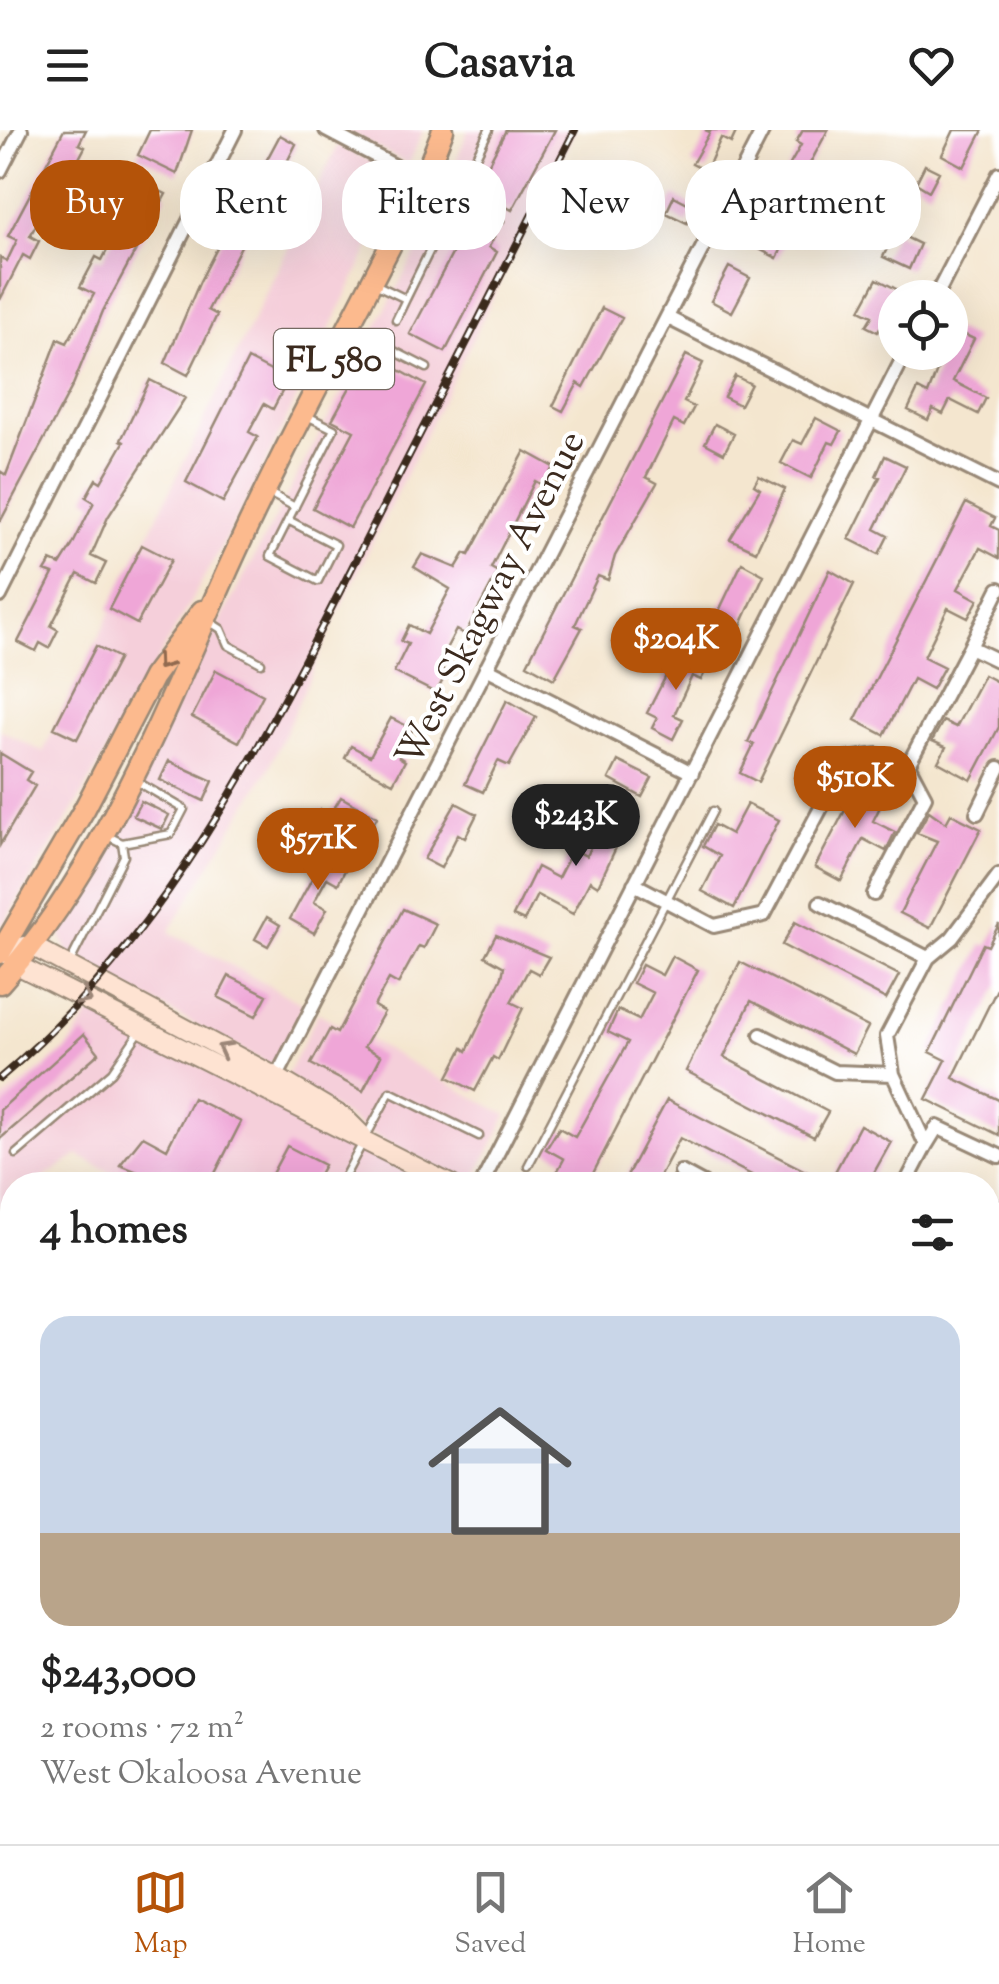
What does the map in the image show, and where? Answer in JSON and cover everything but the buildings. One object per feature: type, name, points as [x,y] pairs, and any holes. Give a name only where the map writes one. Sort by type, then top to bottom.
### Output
[{"type":"main road","name":"FL 580","points":[[432,160],[443,130]]},
{"type":"main road","name":"FL 580","points":[[30,946],[102,832],[177,689],[221,585],[388,250]]},
{"type":"main road","name":"FL 580","points":[[5,953],[153,677],[221,585]]},
{"type":"main road","points":[[5,953],[30,946],[427,1172]]},
{"type":"main road","points":[[0,983],[5,953]]},
{"type":"main road","points":[[5,953],[142,1027],[272,1085]]},
{"type":"street","points":[[0,171],[21,130]]},
{"type":"street","points":[[0,596],[235,130]]},
{"type":"street","points":[[326,130],[384,160]]},
{"type":"street","name":"West Skagway Avenue","points":[[272,1085],[763,130]]},
{"type":"street","points":[[944,280],[999,174]]},
{"type":"street","points":[[668,318],[999,484]]},
{"type":"street","points":[[488,1172],[897,370]]},
{"type":"street","points":[[908,765],[999,589]]},
{"type":"street","points":[[970,647],[999,661]]},
{"type":"street","points":[[486,668],[692,773]]},
{"type":"street","points":[[634,884],[714,926],[764,915],[847,760],[878,755],[908,765],[925,798],[874,894]]},
{"type":"street","points":[[977,813],[999,768]]},
{"type":"street","points":[[926,1144],[893,1074],[887,1036],[928,958],[952,938],[999,875]]},
{"type":"street","points":[[820,903],[928,958]]},
{"type":"street","points":[[761,1035],[834,1072],[893,1074]]},
{"type":"street","points":[[912,1172],[937,1127],[999,1156]]},
{"type":"lane","points":[[475,160],[489,130]]},
{"type":"lane","points":[[396,320],[431,250]]},
{"type":"lane","points":[[372,282],[406,300]]},
{"type":"lane","points":[[350,328],[427,368]]},
{"type":"lane","points":[[288,520],[336,546],[318,582],[270,556],[288,520],[295,506],[334,429],[306,415]]},
{"type":"lane","points":[[267,492],[295,506]]},
{"type":"lane","points":[[206,620],[221,629],[228,645],[261,663]]},
{"type":"lane","points":[[102,832],[122,844],[171,834],[184,809],[130,778]]},
{"type":"lane","points":[[528,1166],[713,811]]},
{"type":"lane","points":[[68,966],[118,873],[122,844]]},
{"type":"lane","points":[[16,1154],[112,1072],[142,1027]]},
{"type":"lane","points":[[347,1172],[390,1092],[479,1136]]},
{"type":"shaded area","points":[[343,130],[423,130],[411,160],[401,160]]},
{"type":"shaded area","points":[[468,130],[575,130],[560,160],[526,160],[526,230],[344,600],[268,770],[169,932],[304,1005],[272,1066],[70,957],[58,927],[417,250],[506,250],[506,160],[457,160]]},
{"type":"shaded area","points":[[338,145],[368,160],[342,160],[342,250],[368,250],[249,497],[77,804],[0,929],[0,730],[43,752],[287,250],[322,250],[322,178]]},
{"type":"shaded area","points":[[93,1010],[408,1172],[110,1172],[78,1155],[52,1172],[0,1172],[0,1102],[67,1049]]},
{"type":"shaded area","points":[[318,1013],[507,1115],[478,1172],[446,1172],[369,1133],[287,1075]]},
{"type":"railway","points":[[0,1078],[60,1022],[115,961],[209,829],[290,687],[575,130]]}]
